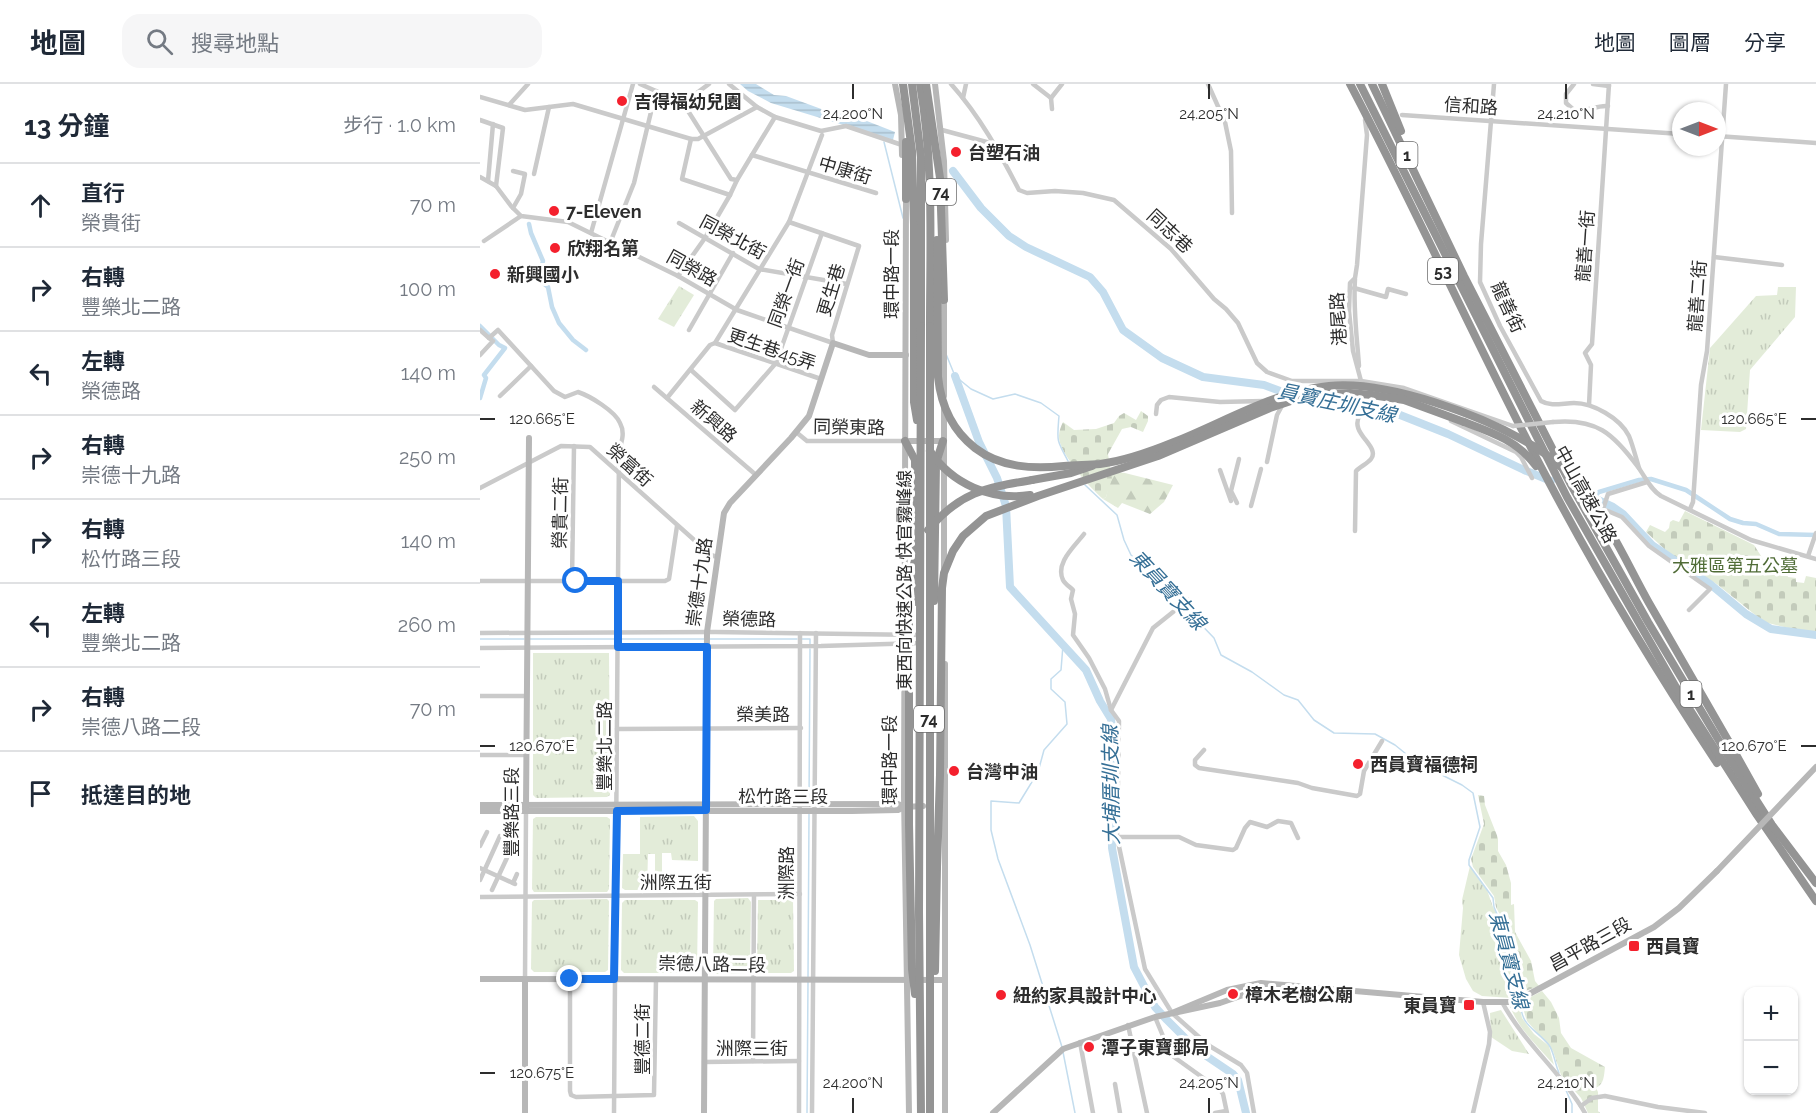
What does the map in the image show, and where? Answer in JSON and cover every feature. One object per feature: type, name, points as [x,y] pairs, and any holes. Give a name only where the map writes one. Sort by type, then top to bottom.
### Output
[{"type":"highway","points":[[903,84],[912,151],[910,223],[914,402],[923,439],[940,465],[954,477],[973,488],[999,495],[1044,494]]},
{"type":"highway","name":"東西向快速公路 快官霧峰線","points":[[912,84],[921,168],[926,326]]},
{"type":"highway","name":"東西向快速公路 快官霧峰線","points":[[920,84],[929,167],[926,326],[925,1038],[921,1113]]},
{"type":"highway","name":"74","points":[[926,84],[940,178],[944,300]]},
{"type":"highway","name":"53","points":[[1348,84],[1548,483],[1563,498],[1622,614],[1685,715],[1748,809],[1769,826]]},
{"type":"highway","name":"中山高速公路","points":[[1360,84],[1558,480],[1563,498]]},
{"type":"highway","name":"中山高速公路","points":[[1372,84],[1570,483],[1648,622],[1816,901]]},
{"type":"highway","points":[[1382,84],[1441,226]]},
{"type":"highway","name":"74","points":[[904,96],[906,199]]},
{"type":"highway","points":[[934,145],[938,377],[941,398],[954,427],[982,453],[1018,466],[1056,467],[1101,464]]},
{"type":"highway","points":[[911,870],[910,579],[926,532],[940,515],[953,504],[972,494],[996,486],[1071,473],[1101,464],[1173,442],[1292,393],[1326,386],[1360,386],[1394,391],[1497,427],[1545,455],[1579,484],[1594,504],[1752,782],[1769,826]]},
{"type":"highway","points":[[937,867],[940,774],[940,626],[944,573],[953,551],[974,526],[997,510],[1158,456],[1270,408],[1316,395],[1350,393],[1404,400],[1505,438],[1548,483]]},
{"type":"highway","name":"74","points":[[905,441],[915,460],[916,602],[914,828],[911,870],[912,969],[925,1038]]},
{"type":"highway","name":"74","points":[[925,1038],[935,971],[936,463],[943,441]]},
{"type":"highway","name":"中山高速公路","points":[[1769,826],[1816,884]]},
{"type":"highway","name":"東西向快速公路 快官霧峰線","points":[[925,1038],[930,1113]]},
{"type":"street","points":[[509,105],[528,84]]},
{"type":"street","points":[[591,233],[633,84]]},
{"type":"street","points":[[640,84],[683,103],[728,176],[737,180]]},
{"type":"street","points":[[683,103],[709,84]]},
{"type":"street","points":[[729,84],[757,107],[775,117],[821,131],[846,126],[902,145]]},
{"type":"street","name":"環中路一段","points":[[895,84],[901,115],[906,199],[910,223],[906,235],[904,639],[909,1113]]},
{"type":"street","points":[[936,84],[942,130],[946,211],[943,441],[946,806],[945,1113]]},
{"type":"street","name":"同志巷","points":[[951,84],[994,144],[1019,190],[1027,193],[1075,192],[1114,200],[1172,249],[1214,299],[1227,309],[1238,323],[1257,363],[1267,372],[1292,381],[1360,381]]},
{"type":"street","points":[[963,98],[966,84]]},
{"type":"street","points":[[1033,84],[1051,98]]},
{"type":"street","points":[[1052,109],[1051,98],[1062,84]]},
{"type":"street","points":[[1208,84],[1225,122],[1231,151],[1232,213]]},
{"type":"street","name":"港尾路","points":[[1348,84],[1365,120],[1367,135],[1355,278],[1350,283],[1348,311],[1353,351],[1360,381]]},
{"type":"street","name":"龍善街","points":[[1494,84],[1480,282],[1500,326],[1542,401],[1546,404],[1589,405],[1612,418],[1628,435],[1639,468]]},
{"type":"street","points":[[1574,84],[1566,94],[1566,103],[1575,111],[1591,110],[1599,105],[1608,106]]},
{"type":"street","points":[[1593,84],[1609,85]]},
{"type":"street","name":"龍善二街","points":[[1724,102],[1726,84]]},
{"type":"street","name":"龍善一街","points":[[1589,405],[1591,365],[1585,353],[1592,344],[1609,85]]},
{"type":"street","points":[[610,243],[634,183],[656,91]]},
{"type":"street","points":[[480,97],[525,110],[573,104],[691,139],[703,137],[757,107]]},
{"type":"street","points":[[534,174],[549,107]]},
{"type":"street","name":"信和路","points":[[1402,115],[1672,133]]},
{"type":"street","points":[[678,276],[705,238],[775,117]]},
{"type":"street","points":[[480,120],[503,128],[496,186]]},
{"type":"street","points":[[488,181],[493,124]]},
{"type":"street","points":[[942,130],[994,144]]},
{"type":"street","name":"中康街","points":[[667,398],[710,345],[715,343],[789,222],[806,172],[822,135]]},
{"type":"street","points":[[1726,137],[1816,144]]},
{"type":"street","points":[[691,139],[682,179],[729,195]]},
{"type":"street","name":"中康街","points":[[752,155],[876,193]]},
{"type":"street","name":"龍善二街","points":[[1690,509],[1694,495],[1701,385],[1707,351],[1719,156]]},
{"type":"street","points":[[513,171],[525,174],[521,194],[513,208]]},
{"type":"street","points":[[480,177],[496,186],[521,216],[484,241]]},
{"type":"street","name":"同榮路","points":[[521,216],[568,222],[678,276],[737,310],[869,355],[906,355]]},
{"type":"street","points":[[789,222],[822,233]]},
{"type":"street","name":"同榮北街","points":[[679,223],[759,269],[847,284]]},
{"type":"street","name":"更生巷","points":[[822,233],[859,246],[832,335],[833,343]]},
{"type":"street","name":"同榮一街","points":[[776,363],[822,233]]},
{"type":"street","points":[[689,330],[733,253]]},
{"type":"street","points":[[1714,257],[1782,266]]},
{"type":"street","points":[[1355,278],[1353,308],[1360,381],[1429,396],[1513,426],[1575,421],[1604,431],[1617,442],[1656,492],[1751,540],[1816,559]]},
{"type":"street","points":[[1354,288],[1386,297],[1388,289],[1406,294]]},
{"type":"street","points":[[480,330],[493,341],[480,355]]},
{"type":"street","points":[[489,338],[498,330],[531,366],[500,396]]},
{"type":"street","name":"更生巷45弄","points":[[715,343],[820,380]]},
{"type":"street","name":"崇德十九路","points":[[704,1113],[707,632],[724,513],[730,503],[809,416],[833,343]]},
{"type":"street","points":[[691,370],[735,410],[776,363]]},
{"type":"street","name":"豐樂北二路","points":[[531,366],[554,391],[565,397],[575,392],[586,394],[596,400],[620,421],[623,437],[619,474],[614,1113]]},
{"type":"street","points":[[1267,462],[1277,415],[1292,381]]},
{"type":"street","points":[[1355,531],[1356,471],[1373,455],[1370,445],[1359,432],[1357,419],[1360,415],[1370,415],[1373,412],[1374,383]]},
{"type":"street","name":"新興路","points":[[654,387],[756,475]]},
{"type":"street","points":[[1395,388],[1399,402],[1447,420],[1516,452],[1524,458],[1532,478]]},
{"type":"street","points":[[1156,414],[1157,405],[1161,400],[1169,397],[1220,402],[1284,402]]},
{"type":"street","name":"同榮東路","points":[[796,432],[807,441],[905,441]]},
{"type":"street","name":"豐樂路三段","points":[[525,1113],[526,634],[529,438]]},
{"type":"street","points":[[905,441],[943,441]]},
{"type":"street","points":[[480,488],[561,446],[574,446]]},
{"type":"street","name":"榮富街","points":[[574,446],[590,447],[677,526],[711,555],[717,557]]},
{"type":"street","name":"榮貴二街","points":[[572,581],[574,446]]},
{"type":"street","points":[[1237,503],[1231,491],[1239,459]]},
{"type":"street","points":[[1251,506],[1261,469]]},
{"type":"street","points":[[1220,470],[1231,501]]},
{"type":"street","points":[[1646,480],[1610,493],[1603,508],[1622,517],[1649,546],[1710,589],[1689,610]]},
{"type":"street","points":[[480,581],[665,581],[669,579],[677,526]]},
{"type":"street","points":[[1808,556],[1816,533]]},
{"type":"street","points":[[1084,534],[1060,570],[1063,582],[1072,590],[1071,599],[1075,614],[1072,635],[1089,658],[1105,689],[1111,710],[1119,721],[1117,837],[1145,969],[1172,1013],[1208,1045],[1241,1065],[1247,1073],[1254,1113]]},
{"type":"street","points":[[1111,710],[1154,628],[1188,600]]},
{"type":"street","name":"榮德路","points":[[480,633],[707,632],[800,639],[812,646],[904,639]]},
{"type":"street","name":"榮德路","points":[[480,648],[707,647],[800,639],[816,633],[904,639],[945,639]]},
{"type":"street","name":"洲際路","points":[[799,1113],[799,1061],[807,981],[814,807],[812,646],[816,633]]},
{"type":"street","name":"洲際路","points":[[800,639],[800,894],[807,981],[812,1113]]},
{"type":"street","points":[[480,696],[526,696]]},
{"type":"street","name":"榮美路","points":[[617,729],[801,728]]},
{"type":"street","points":[[1204,750],[1195,760],[1195,765],[1199,768],[1298,783],[1312,788],[1357,796],[1360,794],[1364,771],[1382,741]]},
{"type":"street","points":[[480,755],[526,755]]},
{"type":"street","name":"昌平路三段","points":[[1172,1013],[1227,990],[1261,983],[1483,1002],[1502,1002],[1521,998],[1654,927],[1679,908],[1816,767]]},
{"type":"street","name":"松竹路三段","points":[[480,810],[898,804],[904,807],[946,806]]},
{"type":"street","name":"松竹路三段","points":[[480,805],[526,808]]},
{"type":"street","points":[[1117,837],[1172,836],[1184,838],[1196,845],[1233,850],[1250,822],[1267,826],[1282,821],[1291,823],[1298,838]]},
{"type":"street","points":[[480,846],[487,832]]},
{"type":"street","points":[[480,880],[482,869],[500,836]]},
{"type":"street","points":[[492,890],[513,847]]},
{"type":"street","points":[[482,869],[514,883],[517,874]]},
{"type":"street","name":"洲際五街","points":[[480,897],[800,894]]},
{"type":"street","points":[[753,1061],[754,895]]},
{"type":"street","name":"崇德八路二段","points":[[480,979],[944,980]]},
{"type":"street","points":[[570,979],[571,1095],[614,1096]]},
{"type":"street","name":"豐德二街","points":[[614,1096],[653,1096],[656,1094],[656,979]]},
{"type":"street","name":"昌平路三段","points":[[993,1113],[1062,1051],[1080,1042],[1155,1017],[1220,1003],[1257,989],[1281,984]]},
{"type":"street","points":[[1473,1113],[1489,1044],[1490,1032],[1483,1002]]},
{"type":"street","points":[[1502,1002],[1525,1039],[1557,1075],[1585,1113]]},
{"type":"street","points":[[1155,1017],[1174,1057],[1223,1094],[1227,1112],[1215,1113]]},
{"type":"street","points":[[1128,1025],[1147,1113]]},
{"type":"street","points":[[1080,1042],[1093,1113]]},
{"type":"street","name":"洲際三街","points":[[704,1062],[799,1061]]},
{"type":"street","points":[[1114,1084],[1120,1113]]},
{"type":"street","points":[[1581,1106],[1592,1098],[1605,1096],[1705,1113]]},
{"type":"green space","points":[[679,286],[694,295],[674,327],[658,319]]},
{"type":"green space","points":[[1778,287],[1796,287],[1795,317],[1750,370],[1746,429],[1740,432],[1701,430],[1710,348],[1756,296],[1777,295]]},
{"type":"green space","points":[[1141,411],[1148,416],[1143,432],[1131,427],[1122,429],[1108,454],[1112,479],[1106,497],[1103,499],[1084,479],[1064,451],[1059,436],[1063,422],[1074,430],[1096,429],[1114,423],[1124,413],[1136,420]]},
{"type":"green space","points":[[1112,472],[1173,485],[1164,502],[1150,514],[1122,503],[1118,508],[1103,499],[1106,497]]},
{"type":"green space","name":"大雅區第五公墓","points":[[1685,511],[1754,545],[1763,559],[1770,563],[1771,571],[1787,574],[1788,577],[1796,578],[1796,582],[1804,583],[1806,576],[1816,578],[1816,632],[1764,622],[1718,585],[1671,555],[1646,532],[1650,525],[1665,532],[1670,522],[1673,520],[1679,522]]},
{"type":"green space","points":[[533,653],[609,653],[610,795],[607,797],[536,798],[533,795]]},
{"type":"green space","points":[[1478,795],[1484,796],[1485,805],[1498,838],[1498,851],[1506,865],[1511,883],[1515,932],[1531,961],[1535,981],[1539,986],[1520,993],[1511,968],[1501,917],[1494,896],[1473,867],[1471,859],[1484,824]]},
{"type":"green space","points":[[694,816],[698,821],[698,861],[672,860],[671,853],[662,853],[662,890],[655,890],[655,854],[648,854],[647,890],[622,888],[623,854],[640,854],[640,817]]},
{"type":"green space","points":[[536,817],[607,817],[610,819],[609,889],[607,892],[534,892],[532,889],[533,819]]},
{"type":"green space","points":[[1470,866],[1487,890],[1499,918],[1503,945],[1518,995],[1511,998],[1482,996],[1473,991],[1466,979],[1459,955],[1462,900]]},
{"type":"green space","points":[[748,898],[751,902],[750,971],[748,973],[717,974],[713,970],[714,901],[716,899]]},
{"type":"green space","points":[[607,899],[609,901],[608,970],[605,972],[534,972],[531,969],[532,902],[534,900]]},
{"type":"green space","points":[[625,900],[695,900],[698,902],[697,970],[694,973],[624,973],[621,970],[622,903]]},
{"type":"green space","points":[[758,900],[793,900],[794,971],[791,973],[759,973],[757,971]]},
{"type":"green space","points":[[1542,991],[1551,1002],[1559,1018],[1561,1033],[1571,1048],[1605,1067],[1602,1082],[1596,1088],[1600,1113],[1588,1113],[1581,1098],[1561,1075],[1553,1051],[1527,1021],[1521,1002]]},
{"type":"green space","points":[[1519,1003],[1522,1018],[1534,1034],[1549,1046],[1554,1065],[1518,1023],[1510,1006]]},
{"type":"green space","points":[[1501,1010],[1529,1054],[1512,1051],[1491,1037],[1490,1013]]},
{"type":"water","points":[[740,84],[756,84],[774,95],[786,96],[824,110],[854,116],[895,132],[893,140],[771,103]]},
{"type":"waterway","name":"大埔厝圳支線","points":[[884,142],[903,218]]},
{"type":"waterway","name":"員寶庄圳支線","points":[[953,171],[981,208],[1009,236],[1026,247],[1090,277],[1103,292],[1123,330],[1162,358],[1203,377],[1264,385],[1291,395]]},
{"type":"waterway","points":[[529,224],[543,261],[538,279],[548,287],[552,307],[559,323],[573,340],[586,350]]},
{"type":"waterway","points":[[480,326],[505,348],[484,375],[486,378],[480,398]]},
{"type":"waterway","name":"東員寶支線","points":[[946,354],[955,376],[971,389],[993,399],[1015,394],[1041,403],[1059,416],[1058,440],[1068,461]]},
{"type":"waterway","name":"大埔厝圳支線","points":[[955,376],[979,442],[997,478],[1006,506],[1010,587],[1086,670],[1111,719],[1113,740],[1112,848],[1134,967],[1155,1007],[1196,1049],[1233,1074],[1238,1080],[1246,1113]]},
{"type":"waterway","name":"員寶庄圳支線","points":[[1312,398],[1385,409],[1448,434],[1551,481]]},
{"type":"waterway","points":[[1593,497],[1599,492],[1639,480],[1651,479],[1686,490],[1730,519],[1756,524],[1779,534],[1816,535]]},
{"type":"waterway","name":"東員寶支線","points":[[1085,485],[1117,515],[1131,555],[1178,594],[1189,612],[1214,638],[1221,655],[1252,672],[1284,695],[1298,700],[1314,720],[1334,733],[1375,734],[1395,745],[1416,762],[1473,793],[1480,827],[1469,865],[1493,898],[1494,907],[1502,926],[1505,951],[1519,996]]},
{"type":"waterway","name":"員寶庄圳支線","points":[[1585,494],[1623,514],[1652,545],[1710,584],[1746,614],[1771,629],[1816,635]]},
{"type":"waterway","points":[[480,639],[524,639]]},
{"type":"waterway","points":[[529,639],[704,639]]},
{"type":"waterway","points":[[709,639],[797,639]]},
{"type":"waterway","points":[[802,639],[810,639],[810,644]]},
{"type":"waterway","points":[[1062,1047],[1030,945],[998,859],[991,830],[991,801],[1019,803],[1038,772],[1044,750],[1067,724],[1065,702],[1051,689],[1051,679],[1061,670],[1063,645]]},
{"type":"waterway","points":[[809,803],[810,649]]},
{"type":"waterway","points":[[808,977],[809,814]]},
{"type":"waterway","points":[[807,1113],[808,982]]},
{"type":"waterway","name":"東員寶支線","points":[[1521,1001],[1523,1016],[1529,1026],[1549,1045],[1559,1073]]},
{"type":"waterway","points":[[1063,1052],[1075,1113]]},
{"type":"waterway","name":"東員寶支線","points":[[1565,1088],[1572,1104],[1572,1113]]},
{"type":"place","name":"吉得福幼兒園","points":[[622,101]]},
{"type":"place","name":"台塑石油","points":[[956,152]]},
{"type":"place","name":"7-Eleven","points":[[554,211]]},
{"type":"place","name":"欣翔名第","points":[[555,248]]},
{"type":"place","name":"新興國小","points":[[495,274]]},
{"type":"place","name":"西員寶福德祠","points":[[1358,764]]},
{"type":"place","name":"台灣中油","points":[[954,771]]},
{"type":"place","name":"西員寶","points":[[1634,946]]},
{"type":"place","name":"樟木老樹公廟","points":[[1233,994]]},
{"type":"place","name":"紐約家具設計中心","points":[[1001,995]]},
{"type":"place","name":"東員寶","points":[[1469,1005]]},
{"type":"place","name":"潭子東寶郵局","points":[[1089,1047]]},
{"type":"route","points":[[570,979],[614,979],[617,811],[706,810],[707,647],[618,647],[618,581],[576,581]]}]
